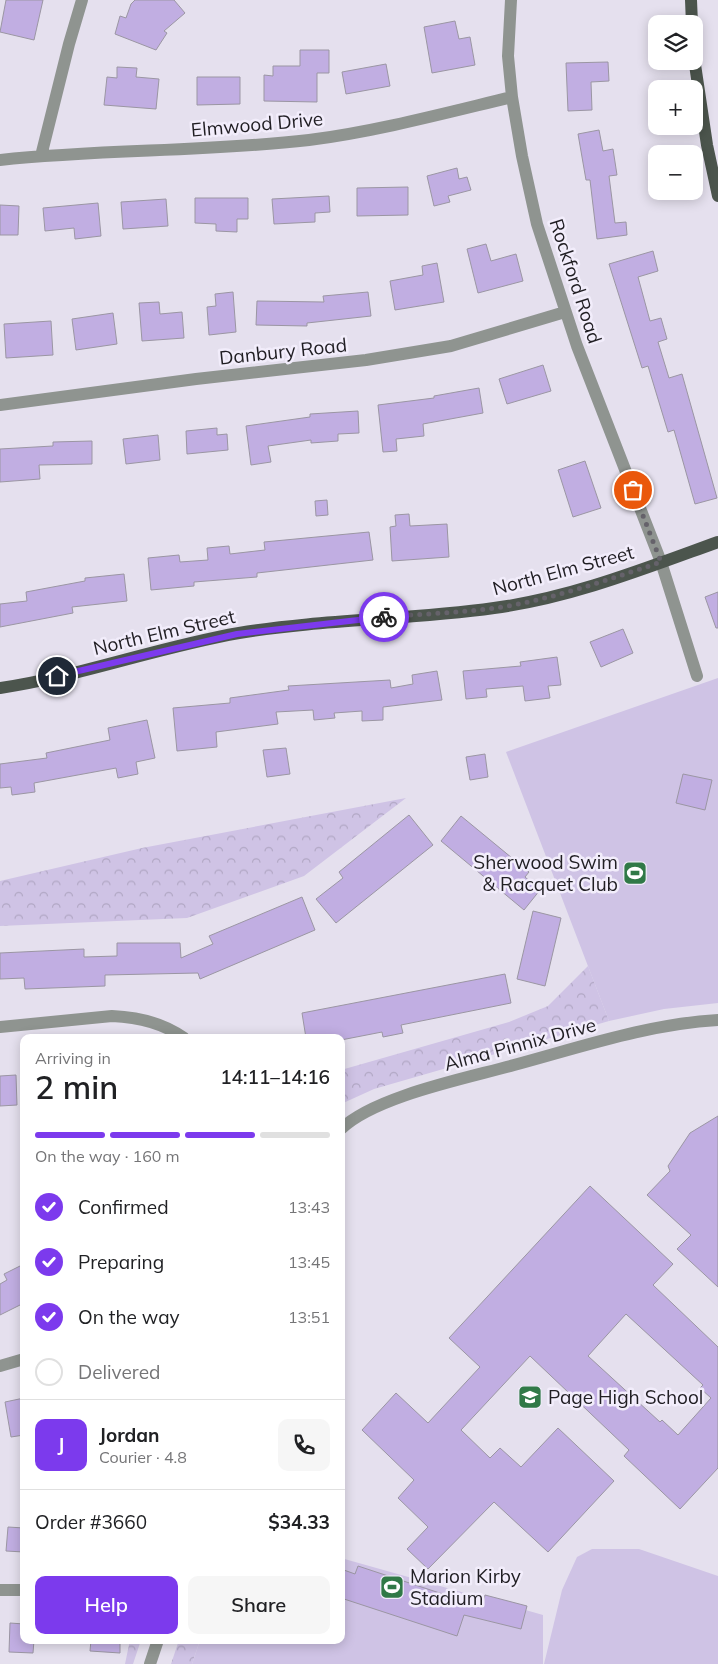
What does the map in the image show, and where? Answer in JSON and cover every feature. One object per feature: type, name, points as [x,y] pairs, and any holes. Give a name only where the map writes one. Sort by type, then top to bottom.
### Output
[{"type":"main road","points":[[691,0],[692,15]]},
{"type":"main road","points":[[696,70],[707,145],[718,196]]},
{"type":"main road","name":"North Elm Street","points":[[0,688],[237,634],[306,625],[494,608],[591,585],[718,542]]},
{"type":"street","points":[[41,156],[82,0]]},
{"type":"street","name":"Rockford Road","points":[[511,0],[508,56],[512,97],[522,156],[537,224],[565,312],[661,562],[697,676]]},
{"type":"street","name":"Elmwood Drive","points":[[0,160],[41,156],[223,148],[309,140],[370,131],[512,97]]},
{"type":"street","name":"Danbury Road","points":[[0,405],[196,379],[366,360],[452,346],[565,312]]},
{"type":"street","points":[[0,1027],[112,1016],[128,1017],[156,1024],[176,1034]]},
{"type":"street","name":"Alma Pinnix Drive","points":[[345,1125],[353,1117],[418,1091],[640,1031],[718,1020]]},
{"type":"street","points":[[0,1366],[20,1360]]},
{"type":"street","points":[[0,1590],[20,1590]]},
{"type":"street","points":[[150,1664],[157,1644]]},
{"type":"green space","name":"Sherwood Swim & Racquet Club","points":[[718,678],[718,1003],[664,1009],[609,1021],[506,752]]},
{"type":"green space","points":[[406,798],[304,876],[187,918],[0,926],[0,881],[142,848]]},
{"type":"green space","points":[[588,966],[609,1021],[374,1089],[345,1102],[345,1069],[509,1022],[548,1006]]},
{"type":"green space","points":[[592,1549],[639,1549],[718,1576],[718,1664],[544,1664],[562,1590],[577,1557]]},
{"type":"green space","name":"Marion Kirby Stadium","points":[[345,1559],[543,1615],[543,1664],[192,1664],[199,1644],[345,1644]]},
{"type":"green space","points":[[129,1644],[140,1644],[133,1664],[125,1664]]},
{"type":"green space","points":[[178,1644],[199,1644],[192,1664],[171,1664]]},
{"type":"building","points":[[6,0],[43,0],[34,40],[0,32]]},
{"type":"building","points":[[135,0],[174,0],[185,13],[164,31],[167,33],[156,50],[115,34],[120,16],[126,18],[131,4]]},
{"type":"building","points":[[455,21],[459,39],[470,37],[475,65],[432,73],[424,27]]},
{"type":"building","points":[[300,50],[329,50],[329,73],[317,73],[317,102],[264,101],[264,75],[273,76],[273,66],[300,66]]},
{"type":"building","points":[[608,62],[609,81],[591,82],[592,110],[568,111],[566,63]]},
{"type":"building","points":[[386,64],[390,86],[346,94],[342,72]]},
{"type":"building","points":[[117,67],[137,68],[136,77],[159,79],[156,109],[104,105],[107,77],[117,78]]},
{"type":"building","points":[[197,77],[240,77],[240,104],[197,105]]},
{"type":"building","points":[[599,130],[603,151],[613,149],[617,175],[609,176],[615,223],[626,222],[627,235],[597,239],[590,180],[586,180],[578,134]]},
{"type":"building","points":[[457,168],[459,179],[467,177],[471,190],[448,196],[450,202],[434,206],[427,176]]},
{"type":"building","points":[[408,187],[408,215],[357,216],[357,188]]},
{"type":"building","points":[[329,196],[330,212],[315,213],[315,222],[274,224],[272,199]]},
{"type":"building","points":[[195,198],[248,198],[248,219],[237,219],[237,232],[216,231],[216,224],[195,223]]},
{"type":"building","points":[[166,199],[168,226],[123,229],[121,202]]},
{"type":"building","points":[[98,203],[101,236],[75,239],[74,228],[45,231],[43,208]]},
{"type":"building","points":[[0,205],[19,206],[18,235],[0,235]]},
{"type":"building","points":[[486,244],[491,261],[516,254],[523,281],[478,293],[467,249]]},
{"type":"building","points":[[653,251],[658,271],[638,277],[650,321],[661,318],[667,339],[658,342],[669,378],[682,374],[717,498],[695,504],[674,430],[668,432],[648,366],[642,368],[609,264]]},
{"type":"building","points":[[437,263],[444,302],[395,310],[390,281],[423,275],[422,266]]},
{"type":"building","points":[[233,292],[236,332],[209,335],[207,307],[216,306],[215,294]]},
{"type":"building","points":[[368,292],[371,316],[307,323],[307,326],[256,325],[257,301],[324,302],[323,296]]},
{"type":"building","points":[[159,302],[160,314],[182,312],[184,338],[142,341],[139,303]]},
{"type":"building","points":[[113,313],[117,344],[76,350],[72,319]]},
{"type":"building","points":[[51,321],[53,355],[6,358],[4,324]]},
{"type":"building","points":[[543,365],[551,391],[507,404],[499,379]]},
{"type":"building","points":[[479,388],[483,413],[423,424],[424,436],[396,439],[397,451],[383,452],[378,405],[434,398],[434,396]]},
{"type":"building","points":[[358,411],[359,433],[338,434],[338,441],[311,443],[311,440],[268,446],[271,462],[251,465],[246,426],[310,417],[310,414]]},
{"type":"building","points":[[217,428],[217,435],[227,434],[228,450],[187,454],[186,431]]},
{"type":"building","points":[[158,435],[160,460],[126,464],[123,439]]},
{"type":"building","points":[[92,441],[92,464],[39,465],[40,479],[0,482],[0,449],[53,446],[53,442]]},
{"type":"building","points":[[585,461],[601,508],[573,517],[558,470]]},
{"type":"building","points":[[327,500],[328,515],[316,516],[315,501]]},
{"type":"building","points":[[409,514],[410,526],[447,524],[449,557],[392,561],[390,527],[396,526],[395,515]]},
{"type":"building","points":[[369,532],[373,560],[257,573],[257,577],[194,582],[194,586],[151,590],[148,558],[179,555],[180,562],[208,560],[207,548],[229,546],[230,554],[265,550],[264,542]]},
{"type":"building","points":[[124,574],[127,601],[72,607],[73,613],[0,627],[0,604],[27,601],[26,592],[85,581],[85,578]]},
{"type":"building","points":[[718,592],[718,628],[716,628],[705,597]]},
{"type":"building","points":[[623,629],[633,653],[601,667],[590,642]]},
{"type":"building","points":[[557,657],[561,685],[548,686],[550,698],[525,701],[523,686],[486,689],[487,697],[466,699],[463,671],[521,666],[520,662]]},
{"type":"building","points":[[437,671],[442,700],[383,707],[383,720],[362,721],[362,711],[334,713],[335,718],[314,720],[313,710],[276,712],[278,724],[216,732],[217,747],[177,751],[173,708],[230,703],[230,698],[289,690],[288,686],[390,680],[391,688],[413,684],[412,675]]},
{"type":"building","points":[[147,720],[155,758],[136,762],[138,774],[118,778],[116,768],[34,783],[35,792],[12,795],[11,787],[0,788],[0,764],[47,758],[46,753],[110,740],[108,728]]},
{"type":"building","points":[[286,748],[290,774],[267,777],[263,750]]},
{"type":"building","points":[[485,754],[488,777],[470,780],[466,757]]},
{"type":"building","points":[[683,774],[712,780],[705,810],[676,803]]},
{"type":"building","points":[[409,815],[433,845],[336,923],[316,899],[343,878],[339,872]]},
{"type":"building","points":[[461,816],[529,872],[525,877],[540,890],[524,910],[441,841]]},
{"type":"building","points":[[302,897],[315,930],[200,979],[198,973],[105,975],[105,986],[25,989],[24,978],[0,979],[0,953],[84,949],[84,957],[117,956],[117,943],[180,943],[181,958],[213,944],[209,936]]},
{"type":"building","points":[[533,911],[561,918],[545,986],[517,979]]},
{"type":"building","points":[[505,974],[511,1003],[401,1025],[403,1033],[383,1037],[382,1032],[345,1039],[345,1034],[305,1034],[302,1013]]},
{"type":"building","points":[[16,1075],[17,1105],[0,1106],[0,1076]]},
{"type":"building","points":[[718,1116],[718,1287],[677,1249],[691,1235],[647,1195],[670,1171],[668,1166],[690,1133]]},
{"type":"building","points":[[590,1186],[673,1264],[653,1285],[718,1347],[718,1468],[680,1509],[624,1456],[629,1450],[530,1356],[461,1430],[490,1458],[500,1448],[521,1467],[558,1428],[614,1481],[548,1552],[494,1502],[428,1569],[407,1549],[428,1527],[398,1498],[414,1480],[362,1430],[396,1393],[428,1423],[480,1367],[449,1338]],"holes":[[[626,1314],[703,1385],[700,1388],[711,1398],[678,1435],[662,1420],[660,1422],[588,1356]]]},
{"type":"building","points":[[20,1266],[20,1305],[0,1315],[0,1284],[7,1280],[4,1274]]},
{"type":"building","points":[[20,1399],[20,1436],[11,1437],[5,1402]]},
{"type":"building","points":[[8,1527],[20,1528],[20,1552],[6,1551]]},
{"type":"building","points":[[358,1566],[482,1607],[485,1595],[527,1606],[521,1629],[464,1615],[457,1636],[345,1599],[345,1570],[355,1574]]},
{"type":"building","points":[[10,1623],[20,1624],[20,1644],[34,1644],[33,1653],[9,1652]]},
{"type":"building","points":[[91,1644],[120,1644],[120,1653],[90,1651]]},
{"type":"way so far","points":[[384,617],[494,608],[591,585],[661,562],[633,490]]},
{"type":"place","name":"Sherwood Swim & Racquet Club","points":[[635,873]]},
{"type":"place","name":"Page High School","points":[[530,1397]]},
{"type":"place","name":"Marion Kirby Stadium","points":[[392,1587]]},
{"type":"route","points":[[57,676],[237,634],[384,617]]}]
